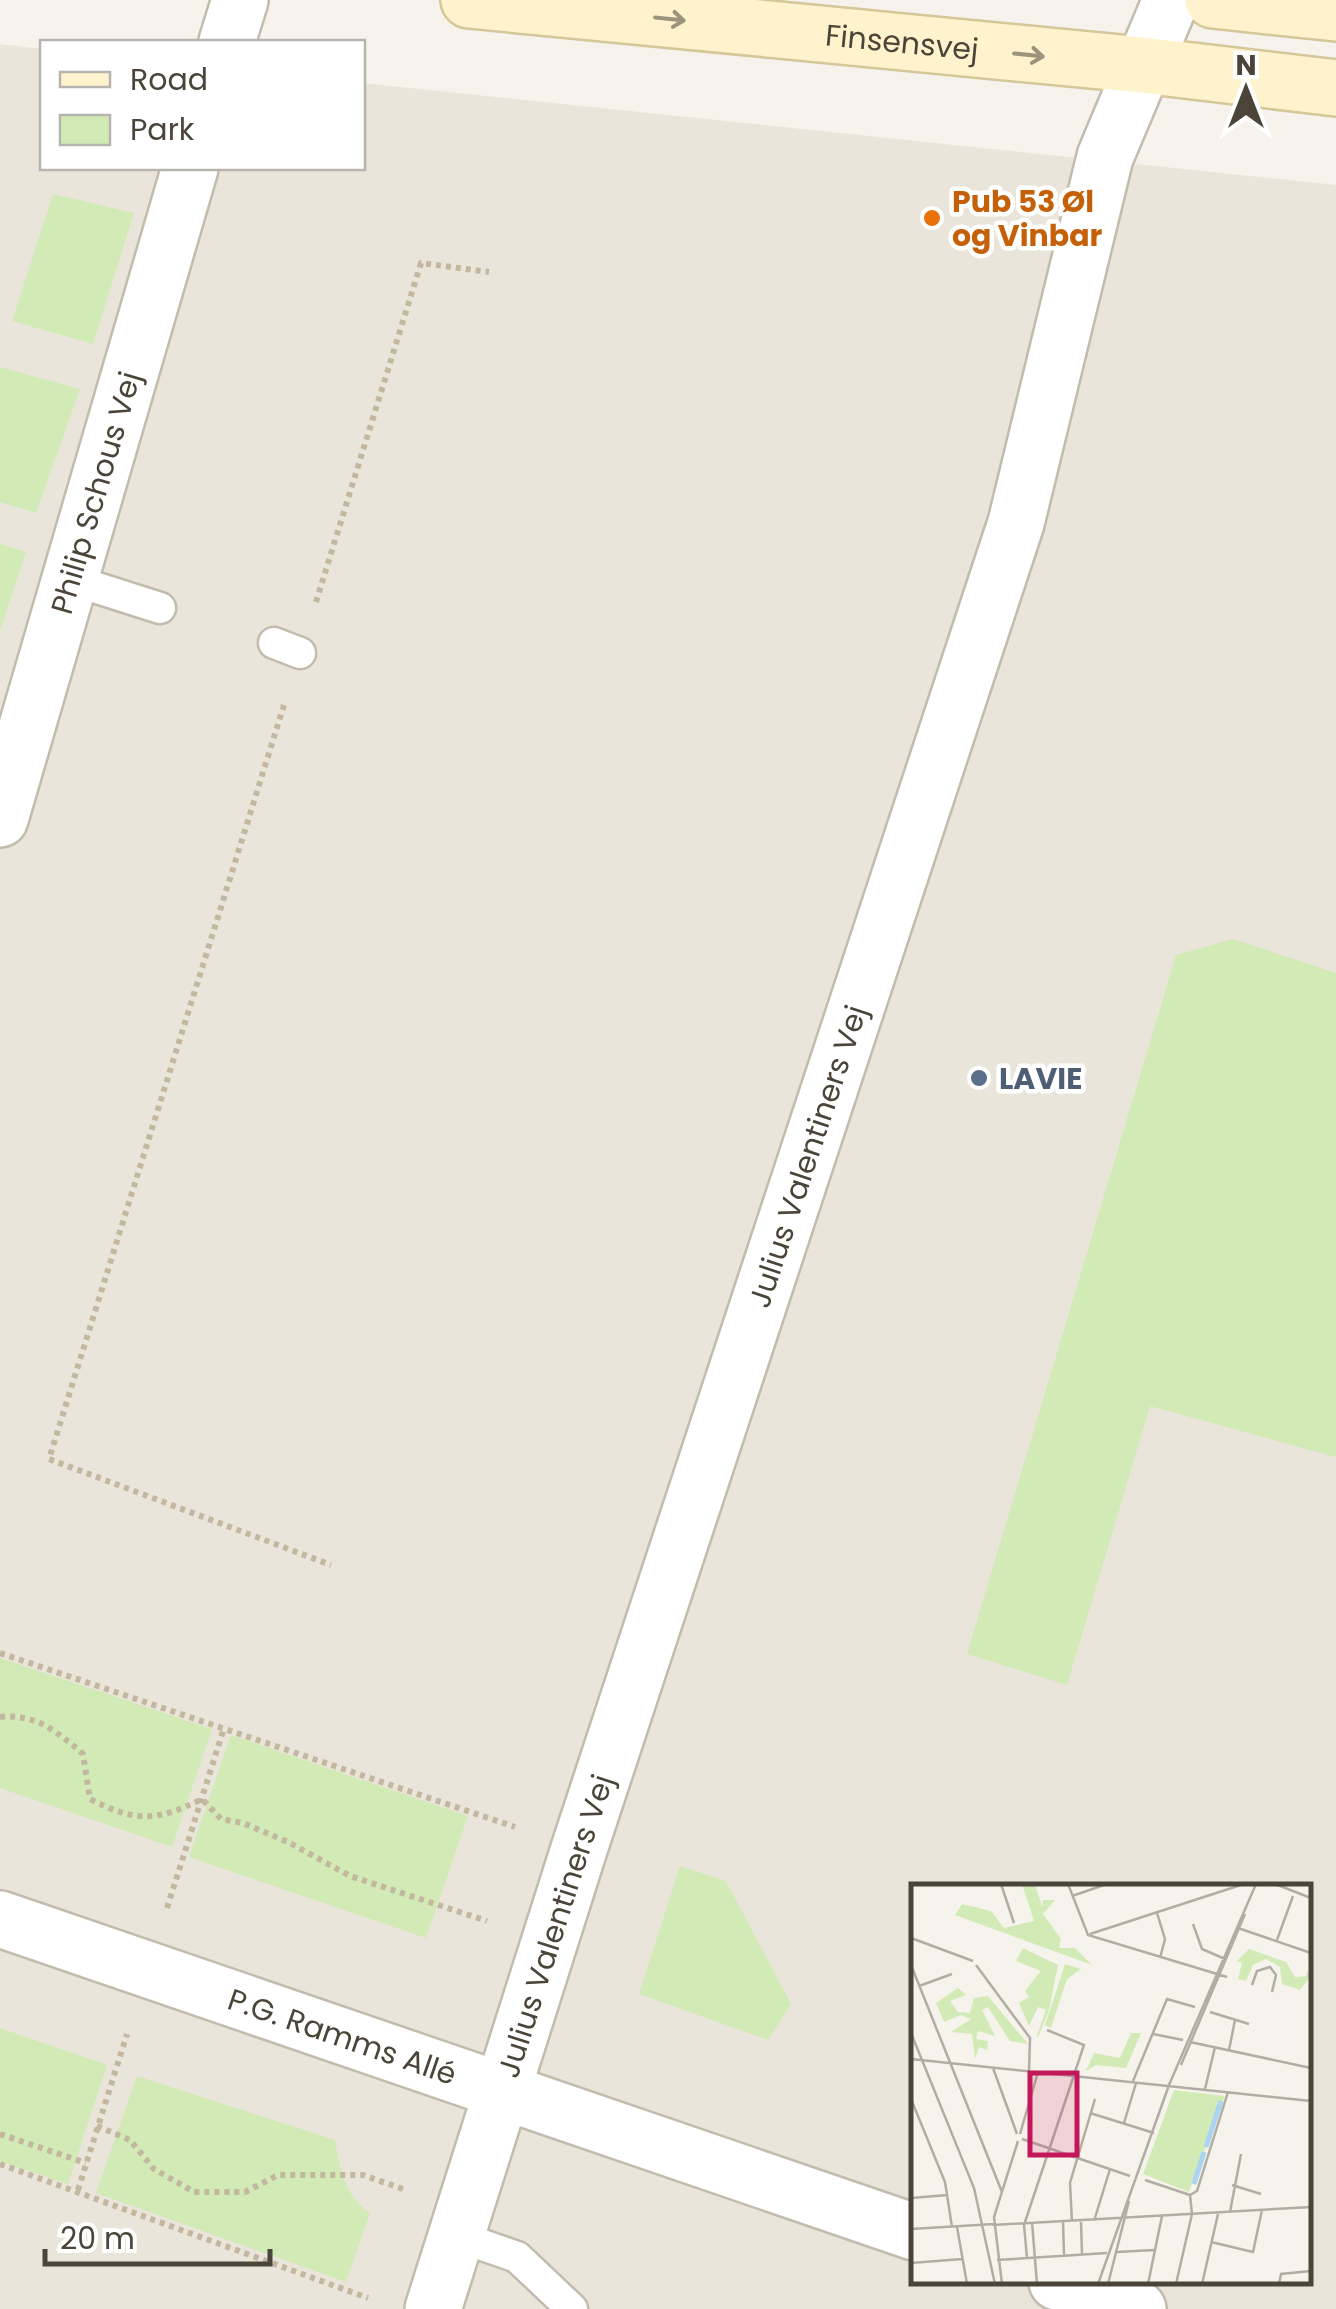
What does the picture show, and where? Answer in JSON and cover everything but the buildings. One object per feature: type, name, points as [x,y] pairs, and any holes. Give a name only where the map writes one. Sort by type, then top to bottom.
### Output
[{"type":"street","points":[[228,40],[240,0]]},
{"type":"street","name":"Finsensvej","points":[[469,0],[1142,65],[1336,88]]},
{"type":"street","name":"Julius Valentiners Vej","points":[[434,2309],[579,1850],[1016,523],[1106,157],[1171,0]]},
{"type":"street","points":[[1213,0],[1336,13]]},
{"type":"street","name":"Philip Schous Vej","points":[[0,820],[189,170]]},
{"type":"street","name":"P.G. Ramms Allé","points":[[0,1919],[911,2231]]},
{"type":"street","points":[[1064,2284],[1138,2309]]},
{"type":"lane","points":[[69,579],[160,608]]},
{"type":"lane","points":[[462,2223],[518,2257],[572,2309]]},
{"type":"path","points":[[331,1565],[48,1460],[287,648],[421,263],[489,272]]},
{"type":"path","points":[[0,1653],[579,1850]]},
{"type":"path","points":[[0,1717],[17,1715],[53,1728],[83,1754],[90,1799],[122,1816],[169,1816],[202,1799],[221,1819],[243,1823],[288,1842],[350,1876],[551,1941]]},
{"type":"path","points":[[98,2126],[130,2140],[154,2169],[194,2192],[245,2192],[278,2176],[363,2176],[462,2223]]},
{"type":"path","points":[[0,2134],[86,2163]]},
{"type":"path","points":[[0,2164],[380,2302]]},
{"type":"shaded area","points":[[0,44],[40,49],[40,170],[365,170],[365,83],[1336,185],[1336,2309],[0,2309]]},
{"type":"green space","points":[[53,194],[134,213],[93,344],[12,321]]},
{"type":"green space","points":[[0,367],[80,389],[36,513],[0,502]]},
{"type":"green space","points":[[0,544],[26,552],[0,631]]},
{"type":"green space","points":[[1233,939],[1336,973],[1336,1457],[1150,1406],[1067,1685],[967,1654],[1176,955]]},
{"type":"green space","points":[[0,1658],[212,1729],[172,1847],[0,1788]]},
{"type":"green space","points":[[231,1735],[468,1816],[426,1938],[189,1857]]},
{"type":"green space","points":[[680,1866],[726,1881],[791,2004],[768,2040],[639,1994]]},
{"type":"green space","points":[[0,2028],[107,2065],[68,2184],[0,2161]]},
{"type":"green space","points":[[137,2076],[335,2140],[349,2190],[370,2213],[346,2282],[96,2193]]},
{"type":"place","name":"Pub 53 Øl og Vinbar","points":[[932,218]]},
{"type":"place","name":"LAVIE","points":[[979,1078]]}]
